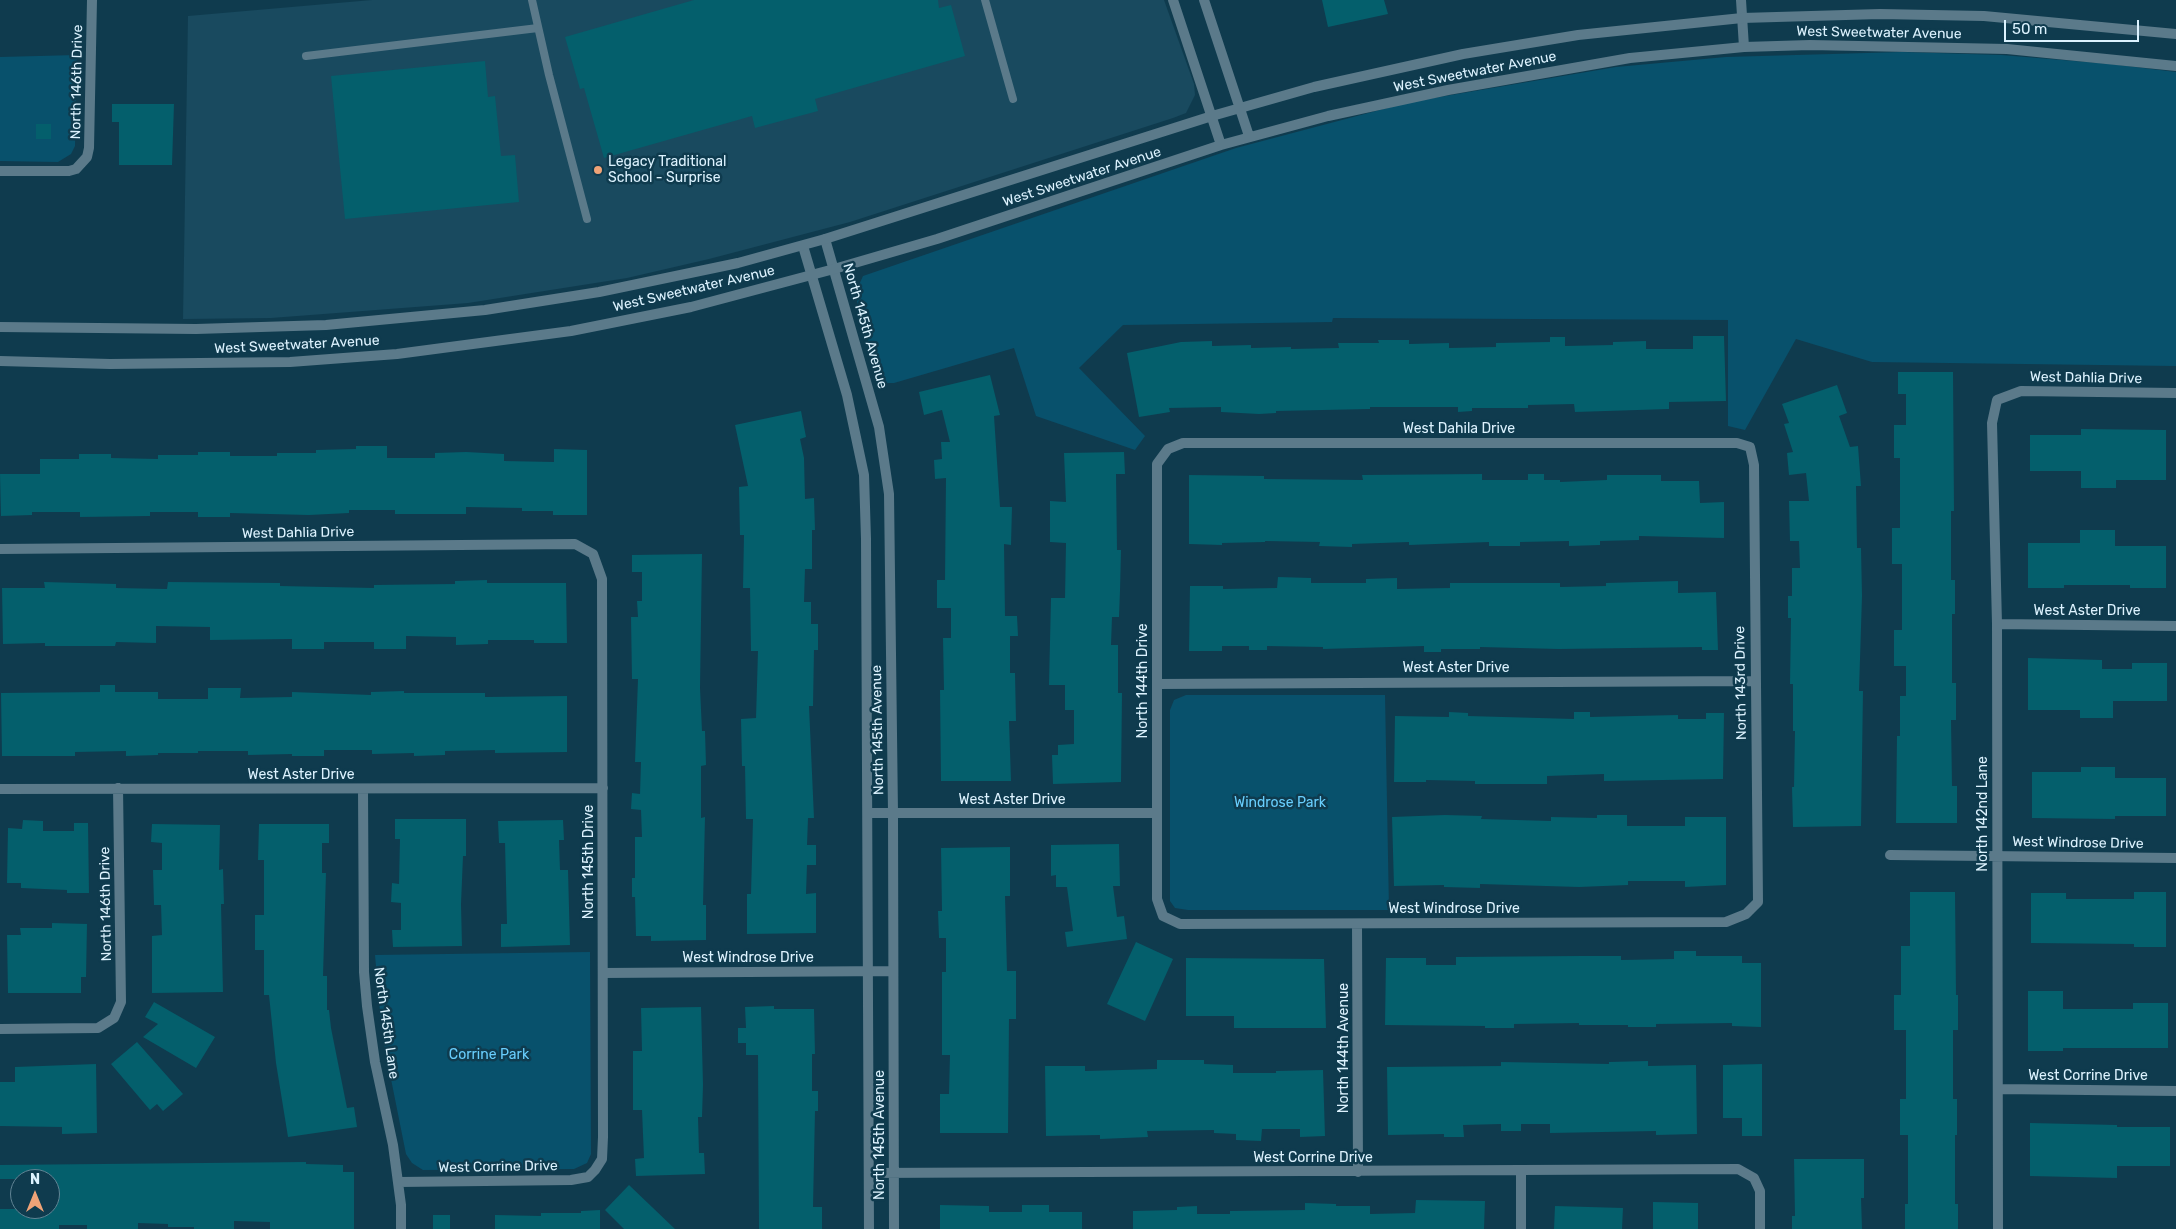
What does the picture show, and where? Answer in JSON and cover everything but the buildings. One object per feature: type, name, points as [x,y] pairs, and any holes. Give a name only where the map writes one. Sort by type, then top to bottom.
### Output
[{"type":"street","name":"North 146th Drive","points":[[0,171],[69,170],[76,169],[83,164],[89,148],[92,0]]},
{"type":"street","points":[[1172,0],[1221,145]]},
{"type":"street","points":[[1204,0],[1249,136]]},
{"type":"street","points":[[1741,0],[1744,47]]},
{"type":"street","name":"West Sweetwater Avenue","points":[[0,327],[206,329],[326,325],[436,316],[599,292],[738,263],[803,246],[1212,116],[1364,75],[1542,40],[1664,25],[1742,18],[1880,14],[1984,16],[2176,34]]},
{"type":"street","name":"West Sweetwater Avenue","points":[[0,361],[110,364],[290,362],[397,354],[579,330],[691,307],[834,269],[946,236],[1249,136],[1401,99],[1630,58],[1744,47],[1810,45],[2007,50],[2176,66]]},
{"type":"street","name":"North 145th Avenue","points":[[825,239],[879,427],[889,494],[893,813],[894,1229]]},
{"type":"street","name":"North 145th Avenue","points":[[803,246],[847,395],[864,475],[868,813],[869,1229]]},
{"type":"street","name":"West Dahlia Drive","points":[[1997,400],[2021,392],[2176,393]]},
{"type":"street","name":"North 142nd Lane","points":[[1997,400],[1992,424],[1997,624],[1998,1229]]},
{"type":"street","name":"West Dahila Drive","points":[[1168,449],[1183,443],[1738,443],[1750,447]]},
{"type":"street","name":"North 143rd Drive","points":[[1746,914],[1758,902],[1754,465],[1750,447]]},
{"type":"street","name":"North 144th Drive","points":[[1163,916],[1157,899],[1157,464],[1168,449]]},
{"type":"street","name":"West Dahlia Drive","points":[[0,549],[575,544],[593,554]]},
{"type":"street","name":"North 145th Drive","points":[[593,554],[602,579],[603,1137],[602,1159],[595,1170]]},
{"type":"street","name":"West Aster Drive","points":[[1997,624],[2176,626]]},
{"type":"street","name":"West Aster Drive","points":[[1157,684],[1755,680]]},
{"type":"street","name":"North 146th Drive","points":[[0,1029],[98,1028],[114,1018],[122,1002],[118,788]]},
{"type":"street","name":"West Aster Drive","points":[[0,789],[602,788]]},
{"type":"street","name":"North 145th Lane","points":[[363,789],[364,972],[375,1062],[399,1182],[401,1229]]},
{"type":"street","name":"West Aster Drive","points":[[868,813],[1156,813]]},
{"type":"street","name":"West Windrose Drive","points":[[1890,855],[2176,858]]},
{"type":"street","name":"West Windrose Drive","points":[[1163,916],[1180,924],[1357,924],[1726,922],[1746,914]]},
{"type":"street","name":"North 144th Avenue","points":[[1357,924],[1358,1172]]},
{"type":"street","name":"West Windrose Drive","points":[[603,973],[893,971]]},
{"type":"street","name":"West Corrine Drive","points":[[1999,1090],[2176,1091]]},
{"type":"street","name":"West Corrine Drive","points":[[869,1174],[1738,1169],[1754,1178],[1760,1191],[1760,1229]]},
{"type":"street","name":"West Corrine Drive","points":[[399,1182],[571,1180],[588,1177],[595,1170]]},
{"type":"street","points":[[1521,1170],[1521,1229]]},
{"type":"lane","points":[[532,0],[587,219]]},
{"type":"lane","points":[[985,0],[1013,99]]},
{"type":"lane","points":[[306,56],[538,28]]},
{"type":"shaded area","name":"Legacy Traditional School - Surprise","points":[[372,0],[1164,0],[1194,84],[1195,95],[1186,113],[1173,118],[850,222],[709,259],[627,278],[468,303],[271,318],[183,319],[188,16]]},
{"type":"green space","points":[[1902,52],[2001,55],[2111,64],[2176,72],[2176,366],[1872,362],[1796,339],[1745,430],[1728,426],[1728,320],[1333,318],[1332,322],[1123,325],[1079,368],[1145,436],[1135,450],[1036,416],[1014,348],[894,383],[880,383],[855,294],[863,276],[1236,148],[1410,102],[1616,67],[1726,57]]},
{"type":"green space","points":[[77,55],[75,146],[71,154],[58,162],[0,161],[0,57]]},
{"type":"green space","name":"Windrose Park","points":[[1186,695],[1385,695],[1389,910],[1188,910],[1175,908],[1170,901],[1170,710],[1174,700]]},
{"type":"green space","name":"Corrine Park","points":[[590,952],[591,1154],[587,1163],[574,1169],[423,1170],[412,1163],[406,1154],[382,1034],[375,955]]},
{"type":"place","name":"Legacy Traditional School - Surprise","points":[[598,170]]}]
